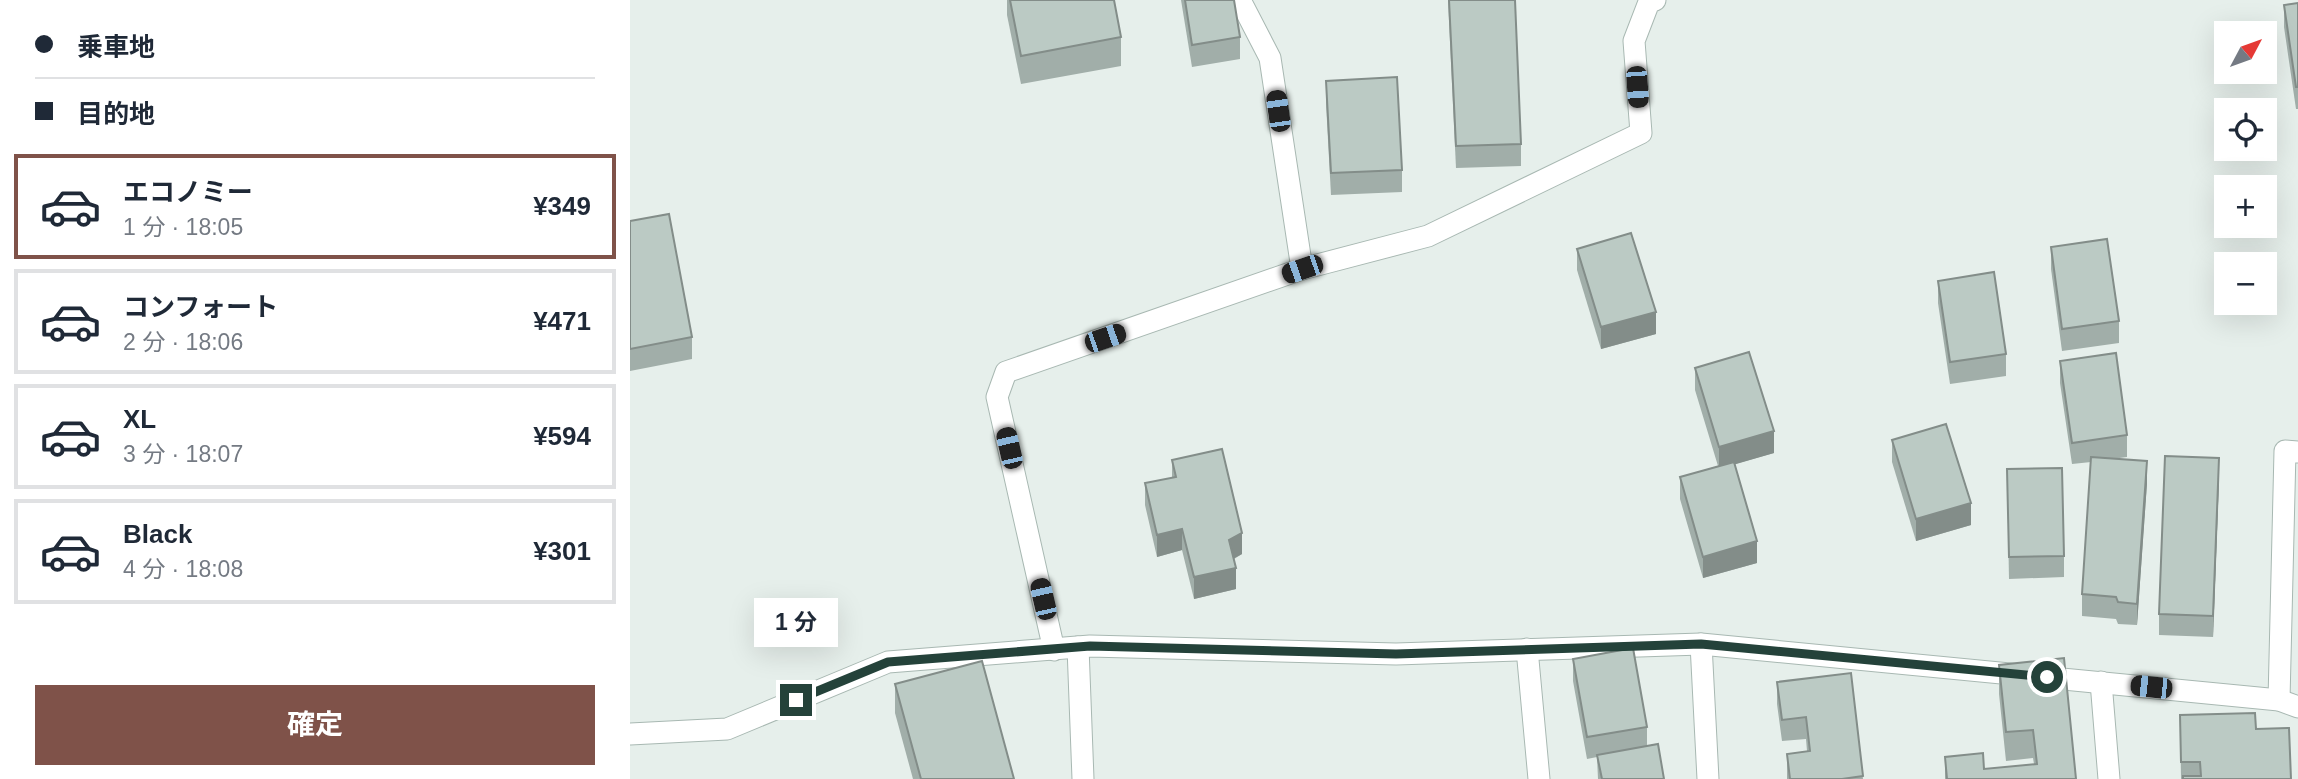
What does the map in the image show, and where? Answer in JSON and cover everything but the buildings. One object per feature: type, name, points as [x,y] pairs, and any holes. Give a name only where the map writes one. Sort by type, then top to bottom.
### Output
[{"type":"street","points":[[1240,0],[1270,58],[1302,269]]},
{"type":"street","points":[[1054,650],[997,397],[1006,372],[1302,269],[1428,236],[1640,134],[1634,41],[1648,2],[1655,0]]},
{"type":"street","points":[[630,734],[727,729],[888,662],[1078,647],[1396,654],[1701,644],[2101,682],[2288,703],[2285,450],[2298,452]]},
{"type":"street","points":[[1701,644],[1708,779]]},
{"type":"street","points":[[1078,647],[1083,779]]},
{"type":"street","points":[[1527,649],[1539,779]]},
{"type":"street","points":[[2101,682],[2109,779]]},
{"type":"route","points":[[796,700],[888,662],[1090,646],[1396,654],[1701,644],[2047,677]]}]
